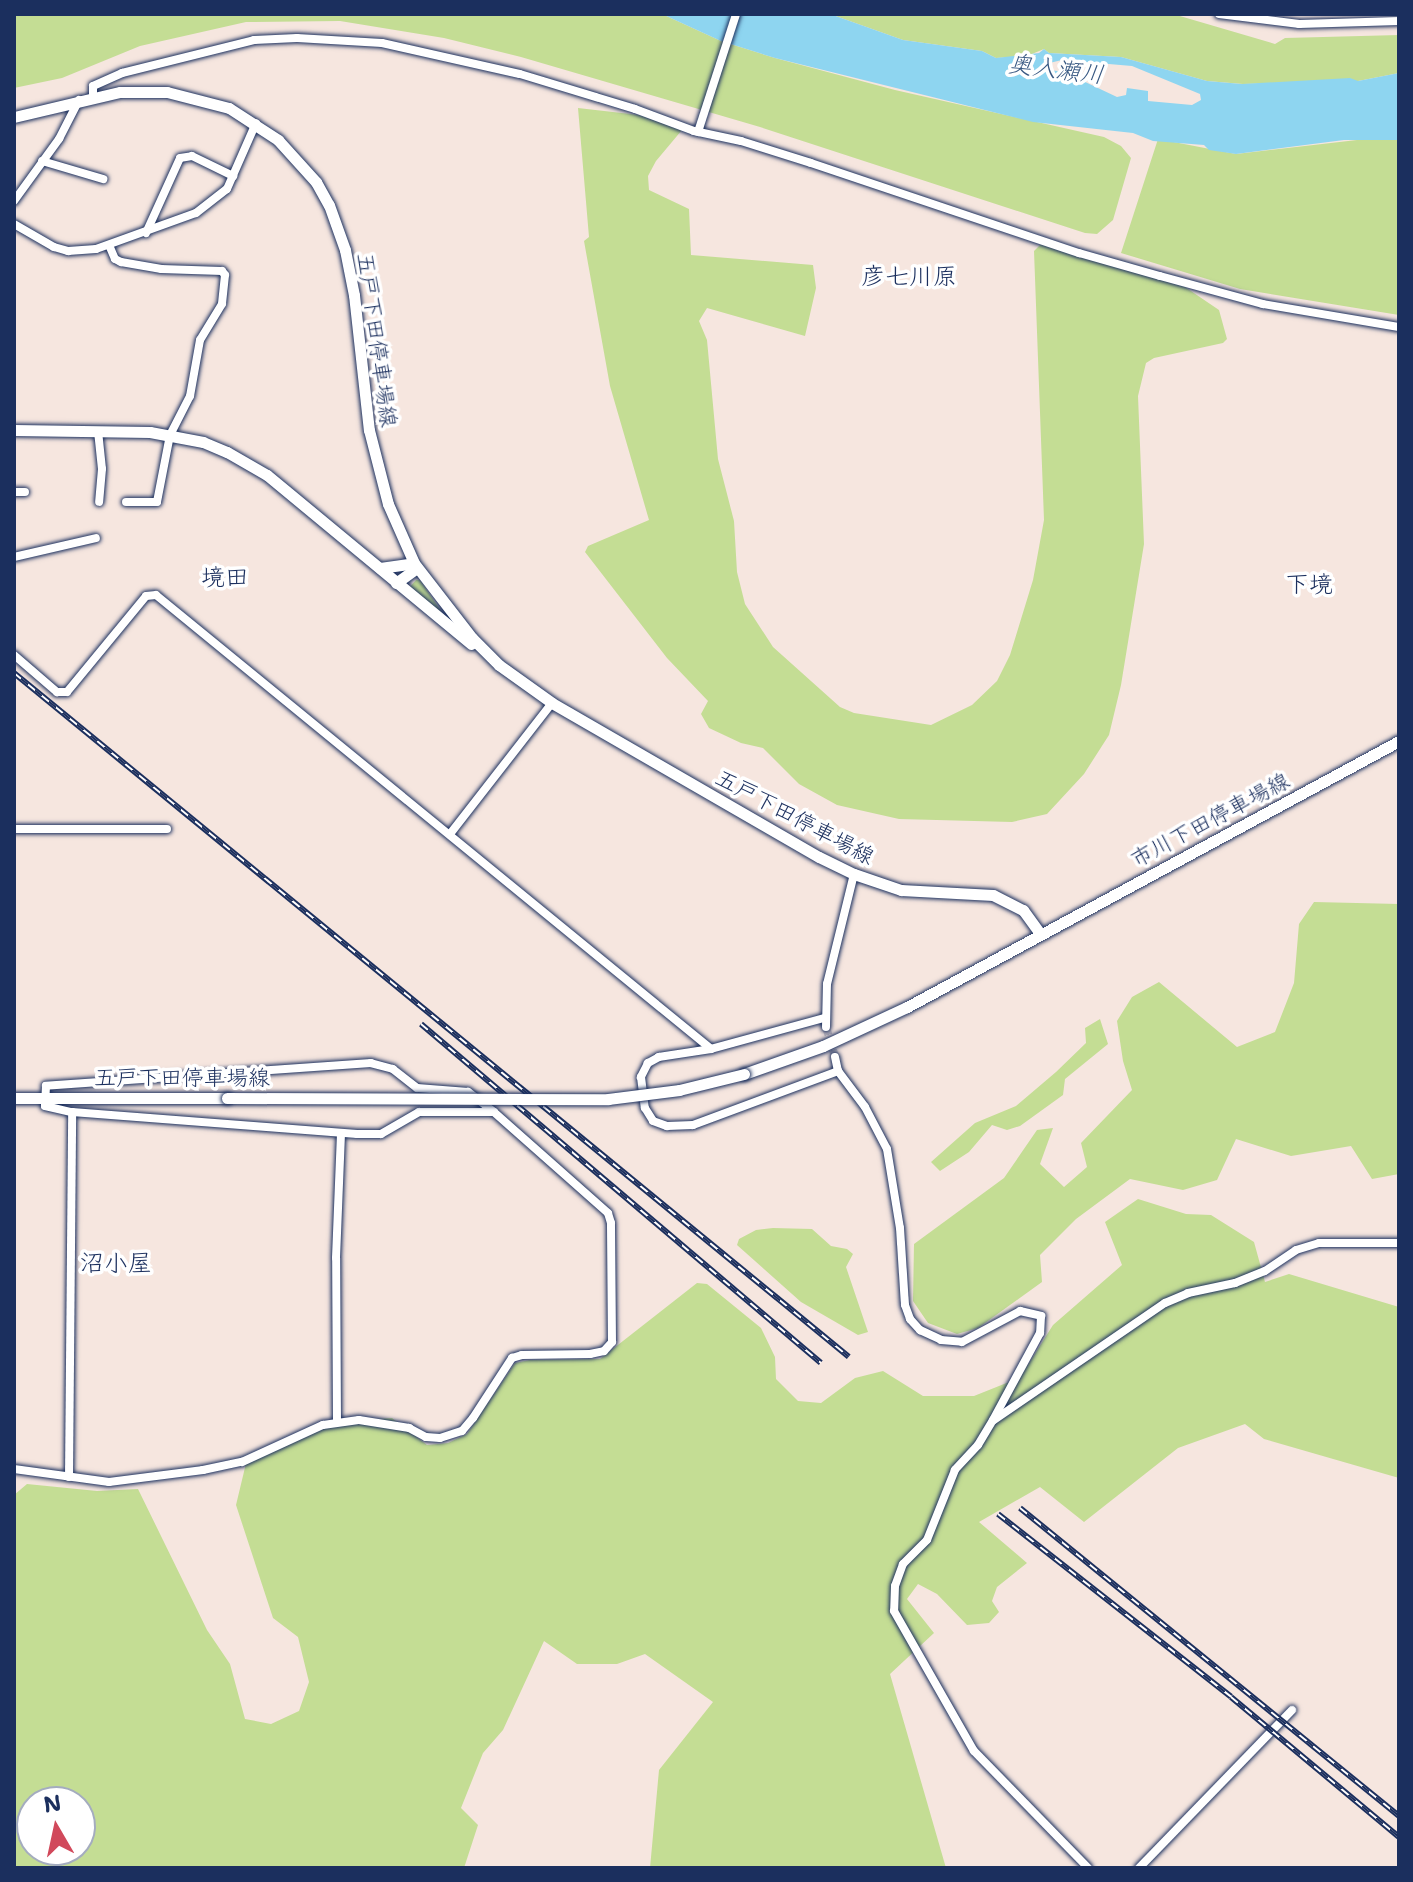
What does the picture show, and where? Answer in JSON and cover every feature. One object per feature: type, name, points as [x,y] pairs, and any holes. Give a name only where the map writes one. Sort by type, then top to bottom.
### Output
[{"type":"main road","name":"五戸下田停車場線","points":[[14,117],[93,97],[143,91],[189,96],[229,108],[256,123],[299,160],[316,182],[339,228],[354,295],[374,458],[388,504],[415,565],[445,607],[484,651],[552,703],[854,874],[901,890],[993,895],[1023,910],[1040,933],[907,1007],[823,1046],[744,1074],[679,1090],[608,1099],[14,1098]]},
{"type":"main road","points":[[14,430],[170,435],[203,442],[256,468],[467,642],[484,651]]},
{"type":"main road","points":[[380,568],[415,565]]},
{"type":"main road","points":[[396,583],[415,565]]},
{"type":"main road","name":"市川下田停車場線","points":[[1040,933],[1399,741]]},
{"type":"street","points":[[700,129],[736,14]]},
{"type":"street","points":[[1219,14],[1299,24],[1399,21]]},
{"type":"street","points":[[93,97],[93,86],[98,82],[254,40],[331,38],[382,43],[506,71],[635,109],[755,145],[1079,253],[1160,276],[1263,304],[1399,327]]},
{"type":"street","points":[[14,201],[79,100]]},
{"type":"street","points":[[14,224],[68,251],[109,245],[145,234],[210,204],[227,189],[256,123]]},
{"type":"street","points":[[145,234],[184,155],[233,176]]},
{"type":"street","points":[[42,161],[103,179]]},
{"type":"street","points":[[109,245],[115,259],[121,262],[161,269],[222,271],[225,275],[222,304],[200,340],[194,358],[190,396],[170,435],[157,502],[126,502]]},
{"type":"street","points":[[98,431],[102,469],[99,502]]},
{"type":"street","points":[[14,492],[25,492]]},
{"type":"street","points":[[14,557],[96,538]]},
{"type":"street","points":[[14,655],[57,692],[67,692],[146,596],[156,595],[711,1049]]},
{"type":"street","points":[[450,834],[552,703]]},
{"type":"street","points":[[14,829],[167,829]]},
{"type":"street","points":[[838,1071],[693,1125],[667,1126],[653,1121],[645,1108],[641,1085],[648,1063],[659,1057],[711,1049],[825,1023],[827,984],[854,874]]},
{"type":"street","points":[[835,1057],[838,1071],[865,1107],[887,1149],[900,1228],[905,1305],[910,1319],[920,1330],[941,1340],[962,1342],[1020,1311],[1036,1312],[1041,1316],[1040,1333],[978,1445],[955,1470],[927,1540],[903,1564],[895,1586],[894,1611],[974,1751],[1088,1868]]},
{"type":"street","points":[[14,1469],[109,1482],[242,1462],[337,1422],[359,1420],[409,1428],[426,1437],[440,1438],[462,1431],[468,1425],[512,1358],[522,1355],[590,1354],[604,1351],[612,1342],[611,1223],[608,1213],[494,1112],[468,1092],[417,1088],[393,1069],[371,1063],[46,1086],[43,1099],[50,1108],[72,1112],[341,1133],[381,1134],[419,1112],[494,1112]]},
{"type":"street","points":[[69,1477],[72,1112]]},
{"type":"street","points":[[337,1422],[336,1258],[341,1133]]},
{"type":"street","points":[[993,1420],[1165,1303],[1188,1293],[1235,1283],[1265,1271],[1296,1250],[1319,1243],[1399,1243]]},
{"type":"street","points":[[1139,1868],[1292,1710]]},
{"type":"green space","points":[[14,14],[662,14],[721,41],[775,58],[895,90],[1104,137],[1121,146],[1131,158],[1113,220],[1097,234],[1085,233],[760,127],[521,57],[444,38],[340,21],[246,22],[140,46],[62,78],[14,88]]},
{"type":"green space","points":[[830,14],[1173,14],[1275,44],[1285,38],[1399,35],[1399,73],[1358,81],[1243,84],[1207,81],[1121,57],[1049,53],[1044,49],[1027,56],[996,58],[982,51],[903,40]]},
{"type":"green space","points":[[578,108],[639,115],[682,130],[656,161],[648,176],[649,190],[689,209],[691,255],[813,265],[816,288],[805,336],[707,308],[699,321],[707,340],[718,459],[734,521],[737,572],[745,604],[773,647],[840,707],[854,713],[931,725],[972,705],[997,681],[1010,655],[1033,580],[1044,520],[1034,251],[1041,244],[1185,287],[1219,310],[1227,339],[1223,343],[1154,358],[1146,363],[1138,396],[1144,544],[1121,685],[1109,735],[1084,774],[1047,814],[1012,822],[899,819],[837,805],[799,784],[763,748],[741,743],[709,728],[701,714],[708,701],[667,658],[585,552],[588,546],[649,520],[610,386],[584,241],[589,237]]},
{"type":"green space","points":[[1383,137],[1399,140],[1399,315],[1240,289],[1121,253],[1158,139],[1236,154]]},
{"type":"green space","points":[[420,580],[443,614],[408,589]]},
{"type":"green space","points":[[1314,902],[1399,904],[1399,1174],[1372,1179],[1351,1146],[1291,1156],[1236,1139],[1217,1180],[1183,1190],[1130,1179],[1076,1219],[1040,1255],[1042,1282],[978,1328],[957,1334],[928,1323],[913,1301],[914,1244],[1004,1178],[1037,1130],[1053,1128],[1040,1164],[1064,1187],[1087,1167],[1081,1143],[1132,1090],[1123,1061],[1117,1021],[1132,997],[1159,982],[1237,1047],[1275,1032],[1294,983],[1299,924]]},
{"type":"green space","points":[[1100,1019],[1108,1044],[1065,1079],[1063,1095],[1020,1126],[1007,1130],[992,1125],[969,1152],[940,1171],[931,1162],[975,1123],[1016,1106],[1086,1043],[1085,1028]]},
{"type":"green space","points":[[1138,1199],[1186,1214],[1211,1215],[1254,1242],[1265,1282],[1289,1274],[1399,1307],[1399,1478],[1264,1439],[1245,1424],[1178,1448],[1084,1522],[1040,1487],[979,1522],[1027,1563],[997,1587],[992,1601],[999,1612],[989,1623],[967,1625],[937,1594],[918,1584],[907,1599],[934,1633],[890,1674],[946,1868],[650,1868],[659,1770],[713,1702],[645,1654],[617,1664],[577,1664],[544,1641],[503,1730],[483,1753],[461,1808],[478,1825],[464,1868],[14,1868],[14,1495],[27,1484],[97,1491],[138,1489],[207,1630],[230,1664],[245,1719],[271,1724],[299,1711],[309,1682],[298,1637],[273,1618],[236,1505],[248,1455],[335,1422],[392,1418],[427,1445],[448,1443],[467,1434],[515,1363],[600,1359],[697,1283],[707,1284],[761,1328],[775,1357],[776,1379],[798,1401],[821,1403],[855,1378],[883,1371],[923,1396],[974,1396],[1009,1382],[1026,1368],[1053,1325],[1122,1265],[1105,1222]]},
{"type":"green space","points":[[812,1229],[831,1246],[847,1249],[853,1254],[846,1267],[868,1332],[858,1335],[801,1302],[737,1245],[739,1239],[756,1230]]},
{"type":"water","points":[[662,14],[830,14],[903,40],[982,51],[996,58],[1039,53],[1044,49],[1049,53],[1121,57],[1207,81],[1242,84],[1350,78],[1358,81],[1399,73],[1399,140],[1344,140],[1236,154],[1209,150],[1204,145],[1153,141],[1133,133],[1033,122],[775,58],[721,41]],"holes":[[[1062,60],[1132,66],[1200,94],[1201,100],[1192,105],[1148,101],[1148,91],[1127,88],[1126,95],[1117,97],[1064,72],[1043,69],[1041,65]]]},
{"type":"tunnel","points":[[826,1027],[835,1057]]},
{"type":"railway","points":[[14,673],[849,1357]]},
{"type":"railway","points":[[421,1024],[821,1363]]},
{"type":"railway","points":[[1020,1508],[1399,1816]]},
{"type":"railway","points":[[998,1514],[1231,1697],[1399,1837]]},
{"type":"district","name":"彦七川原","points":[[909,277]]},
{"type":"district","name":"境田","points":[[225,578]]},
{"type":"district","name":"下境","points":[[1309,585]]},
{"type":"district","name":"沼小屋","points":[[116,1264]]},
{"type":"water label","name":"奥入瀬川","points":[[1056,70]]}]
